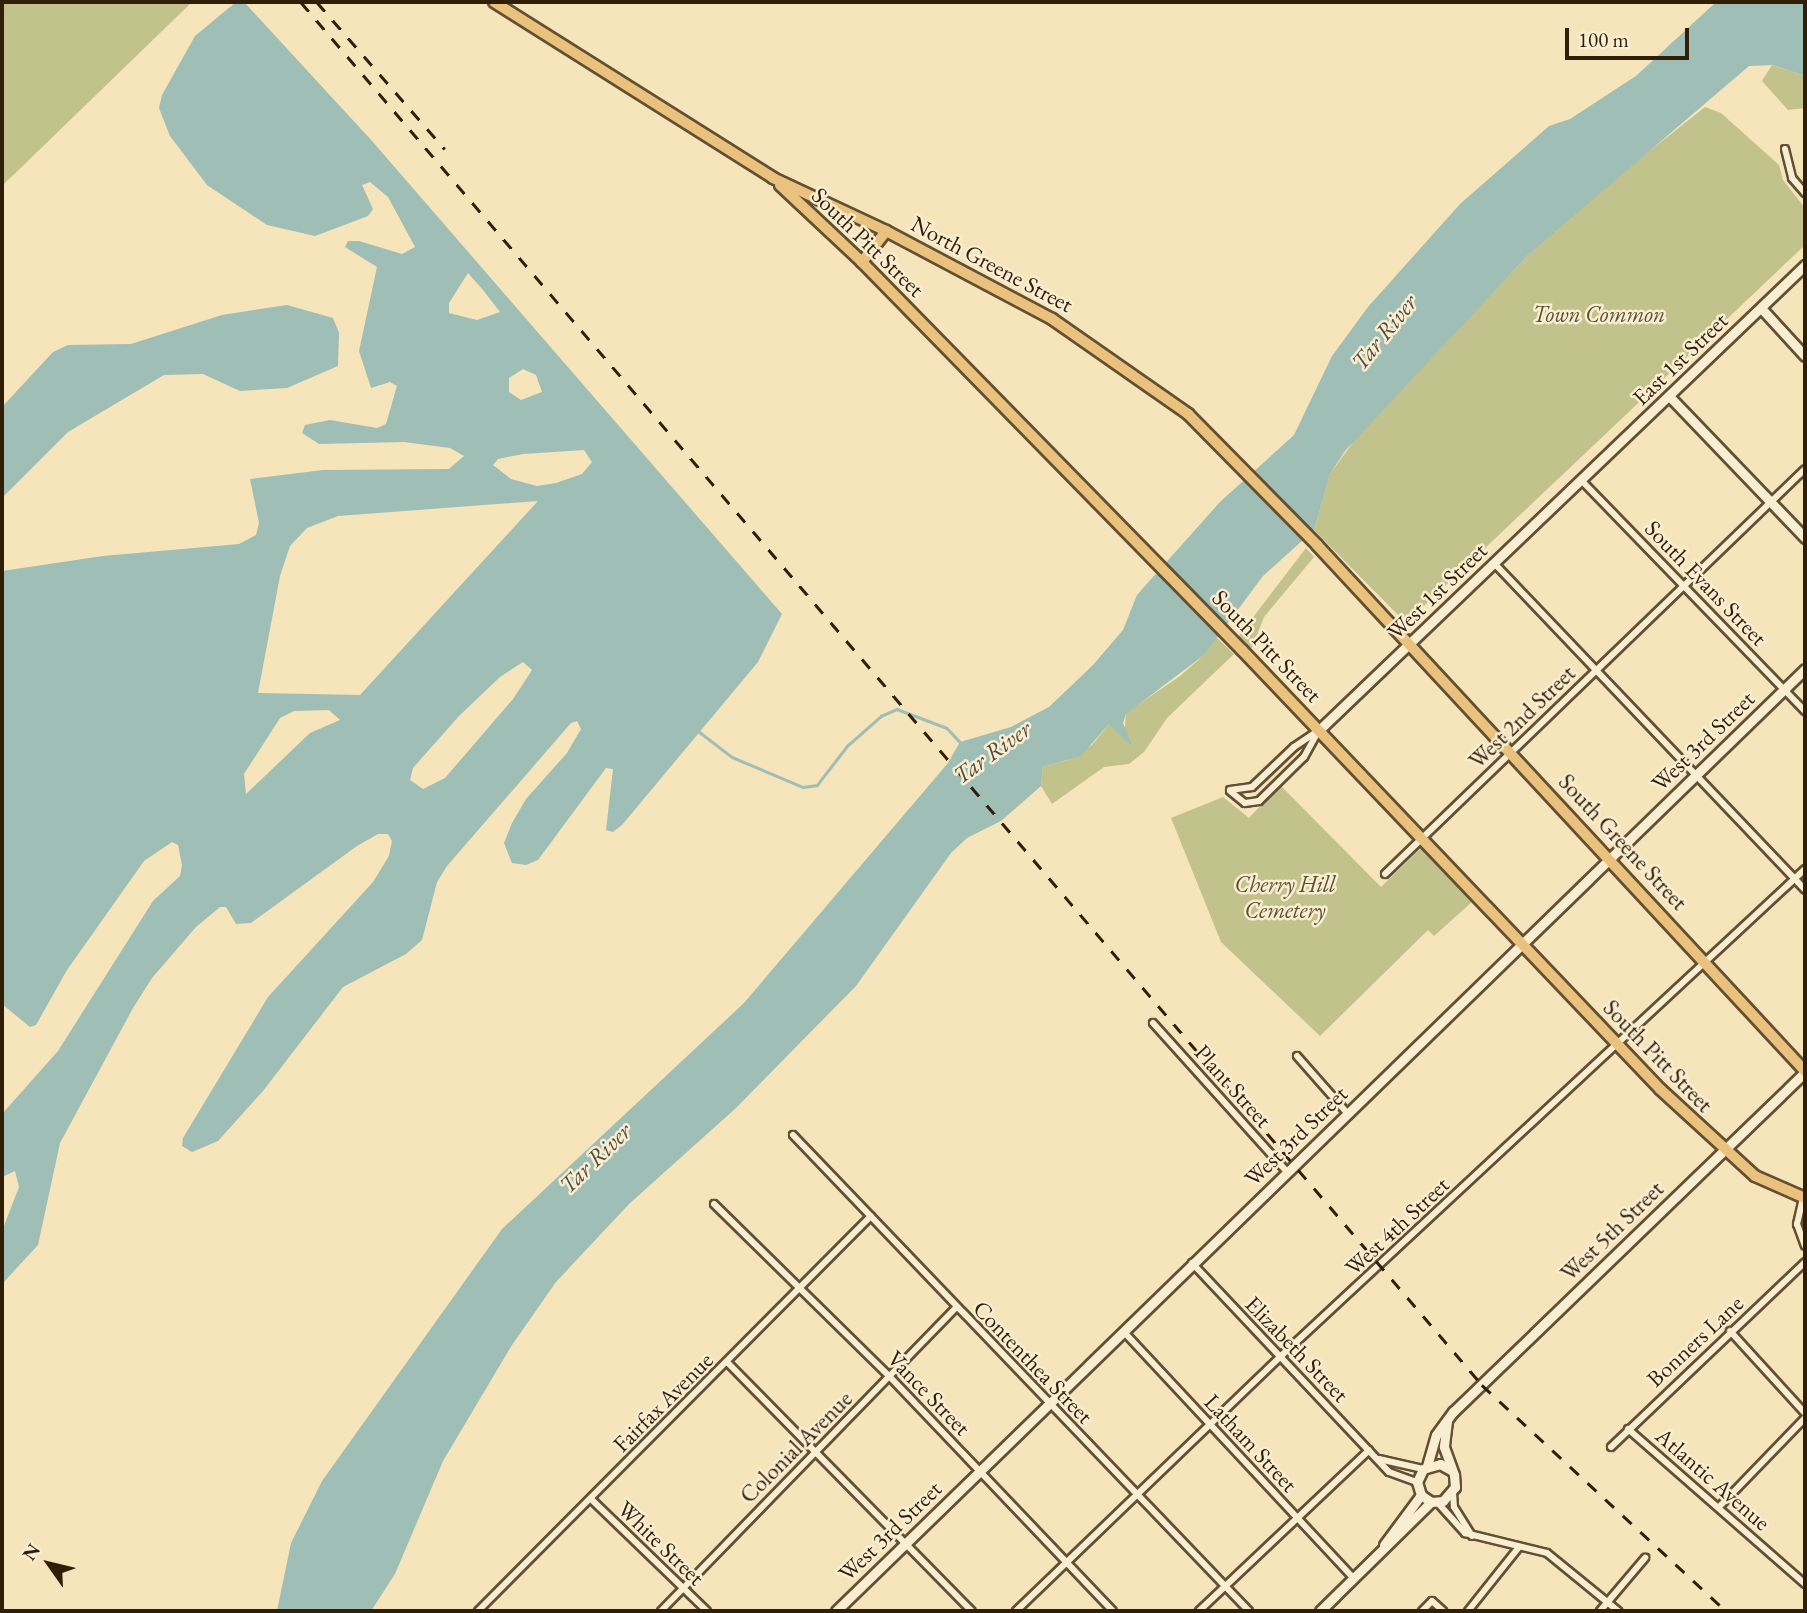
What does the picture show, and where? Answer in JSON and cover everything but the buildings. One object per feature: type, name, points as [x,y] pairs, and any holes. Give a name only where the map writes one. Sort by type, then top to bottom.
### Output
[{"type":"main road","name":"North Greene Street","points":[[494,2],[773,178],[886,231],[1052,318],[1188,414],[1317,545],[1409,644]]},
{"type":"main road","name":"South Pitt Street","points":[[773,178],[862,262],[1238,646],[1523,943],[1616,1044],[1722,1151],[1755,1176],[1804,1198]]},
{"type":"main road","points":[[862,262],[886,231]]},
{"type":"main road","name":"South Greene Street","points":[[1409,644],[1805,1072]]},
{"type":"street","points":[[1785,149],[1792,178],[1805,193]]},
{"type":"street","name":"East 1st Street","points":[[1581,480],[1805,265]]},
{"type":"street","points":[[1761,308],[1805,356]]},
{"type":"street","points":[[1669,396],[1805,538]]},
{"type":"street","name":"West 2nd Street","points":[[1385,874],[1805,469]]},
{"type":"street","name":"West 1st Street","points":[[1319,730],[1581,480]]},
{"type":"street","name":"South Evans Street","points":[[1581,480],[1805,711]]},
{"type":"street","points":[[1494,563],[1805,890]]},
{"type":"street","name":"West 3rd Street","points":[[836,1611],[1805,669]]},
{"type":"street","points":[[1319,730],[1314,745],[1259,801],[1250,803],[1230,790],[1250,788],[1319,730]]},
{"type":"street","points":[[1280,761],[1291,771]]},
{"type":"street","points":[[1250,788],[1250,803]]},
{"type":"street","name":"West 4th Street","points":[[1016,1611],[1281,1356],[1805,869]]},
{"type":"street","name":"Plant Street","points":[[1153,1023],[1287,1172]]},
{"type":"street","points":[[1297,1056],[1347,1113]]},
{"type":"street","name":"West 5th Street","points":[[1425,1467],[1436,1435],[1447,1419],[1805,1072]]},
{"type":"street","name":"Contenthea Street","points":[[793,1135],[1249,1611]]},
{"type":"street","points":[[1804,1198],[1797,1224],[1805,1246]]},
{"type":"street","name":"Vance Street","points":[[714,1204],[890,1377],[1113,1611]]},
{"type":"street","name":"Fairfax Avenue","points":[[478,1611],[871,1216]]},
{"type":"street","name":"Bonners Lane","points":[[1611,1447],[1805,1262]]},
{"type":"street","name":"Elizabeth Street","points":[[1192,1264],[1377,1458],[1399,1478],[1417,1482]]},
{"type":"street","name":"Colonial Avenue","points":[[661,1611],[957,1307]]},
{"type":"street","points":[[1719,1507],[1805,1415],[1730,1331]]},
{"type":"street","name":"Latham Street","points":[[1124,1332],[1353,1578]]},
{"type":"street","points":[[727,1362],[972,1611]]},
{"type":"street","points":[[1447,1419],[1444,1447],[1456,1481],[1454,1507],[1472,1536]]},
{"type":"street","name":"Atlantic Avenue","points":[[1628,1429],[1805,1584]]},
{"type":"street","points":[[1199,1611],[1370,1450]]},
{"type":"street","points":[[1377,1458],[1425,1467],[1440,1464],[1451,1470]]},
{"type":"street","points":[[1425,1467],[1417,1482],[1421,1494],[1472,1536],[1548,1553],[1618,1611]]},
{"type":"street","points":[[1383,1547],[1395,1540],[1434,1502],[1453,1493]]},
{"type":"street","points":[[1320,1611],[1383,1547],[1421,1494]]},
{"type":"street","name":"White Street","points":[[591,1499],[706,1611]]},
{"type":"street","points":[[1468,1611],[1519,1547]]},
{"type":"street","points":[[1600,1611],[1646,1558]]},
{"type":"street","points":[[1422,1611],[1432,1601],[1443,1611]]},
{"type":"green space","points":[[2,2],[192,2],[2,186]]},
{"type":"green space","points":[[1772,65],[1805,76],[1805,108],[1788,110],[1762,81]]},
{"type":"green space","name":"Town Common","points":[[1705,107],[1721,113],[1779,165],[1783,180],[1805,208],[1805,245],[1406,623],[1314,530],[1330,474],[1362,430],[1529,254],[1579,207]]},
{"type":"green space","points":[[1306,548],[1314,557],[1264,617],[1252,648],[1244,646],[1238,637]]},
{"type":"green space","points":[[1216,637],[1234,654],[1167,718],[1144,752],[1129,764],[1104,767],[1052,804],[1041,786],[1043,767],[1068,760],[1092,745],[1109,724],[1125,727],[1126,713],[1180,676],[1204,655]]},
{"type":"green space","name":"Cherry Hill Cemetery","points":[[1280,785],[1381,887],[1421,848],[1473,901],[1434,936],[1428,930],[1320,1036],[1221,942],[1171,818],[1223,797],[1249,818]]},
{"type":"water","points":[[236,2],[244,2],[372,141],[782,614],[758,662],[622,825],[613,832],[606,830],[613,769],[606,768],[538,860],[526,865],[512,863],[504,843],[512,823],[526,799],[567,753],[581,729],[577,721],[571,723],[447,866],[437,882],[422,940],[406,954],[343,987],[263,1091],[218,1141],[192,1152],[182,1146],[183,1138],[268,997],[373,882],[389,856],[392,841],[388,834],[378,834],[357,846],[251,923],[236,924],[226,907],[220,907],[196,927],[152,978],[133,1008],[60,1143],[38,1245],[2,1284],[2,1231],[19,1187],[15,1171],[2,1177],[2,1114],[58,1051],[153,901],[180,876],[182,865],[178,845],[172,842],[144,861],[67,970],[36,1025],[30,1027],[2,1004],[2,571],[103,556],[239,544],[256,535],[259,523],[250,479],[323,470],[449,469],[464,456],[450,448],[404,442],[319,444],[302,433],[305,425],[330,420],[377,428],[386,424],[397,386],[390,382],[371,388],[359,351],[377,267],[345,247],[348,241],[359,241],[402,254],[415,247],[388,197],[370,182],[362,185],[373,209],[368,216],[315,236],[267,225],[207,185],[170,136],[159,108],[162,95],[195,36]],"holes":[[[468,273],[500,312],[477,320],[449,313],[449,303]],[[523,369],[536,375],[542,392],[521,400],[509,392],[509,378]],[[584,450],[592,462],[582,474],[537,486],[511,479],[493,465],[498,459],[523,454]],[[538,501],[360,695],[258,693],[280,576],[290,546],[307,528],[338,516]],[[523,662],[532,670],[513,699],[445,778],[423,789],[410,780],[413,768],[459,716],[500,677]],[[329,710],[340,720],[310,733],[246,794],[244,774],[280,718],[294,711]]]},
{"type":"water","name":"Tar River","points":[[1716,2],[1805,2],[1805,76],[1773,65],[1749,66],[1529,254],[1345,451],[1330,474],[1314,530],[1263,576],[1204,655],[1126,714],[1123,723],[1132,746],[1109,724],[1081,756],[1043,767],[1041,786],[1001,821],[967,838],[951,853],[856,986],[736,1108],[629,1204],[556,1282],[512,1345],[443,1461],[395,1574],[371,1611],[277,1611],[291,1543],[322,1481],[502,1229],[744,1003],[948,763],[960,742],[1011,727],[1049,707],[1093,665],[1123,630],[1137,595],[1220,502],[1294,435],[1332,356],[1368,307],[1460,204],[1549,126],[1570,119],[1636,76]]},
{"type":"water","points":[[287,305],[333,318],[339,333],[338,366],[287,388],[240,391],[203,374],[164,375],[68,432],[2,498],[2,407],[53,352],[68,345],[131,344],[222,315]]},
{"type":"waterway","name":"Tar River","points":[[697,730],[732,757],[803,787],[817,785],[847,746],[881,716],[897,709],[947,728],[961,743]]},
{"type":"railway","points":[[301,2],[1482,1385],[1726,1611]]},
{"type":"railway","points":[[317,2],[445,149]]}]
